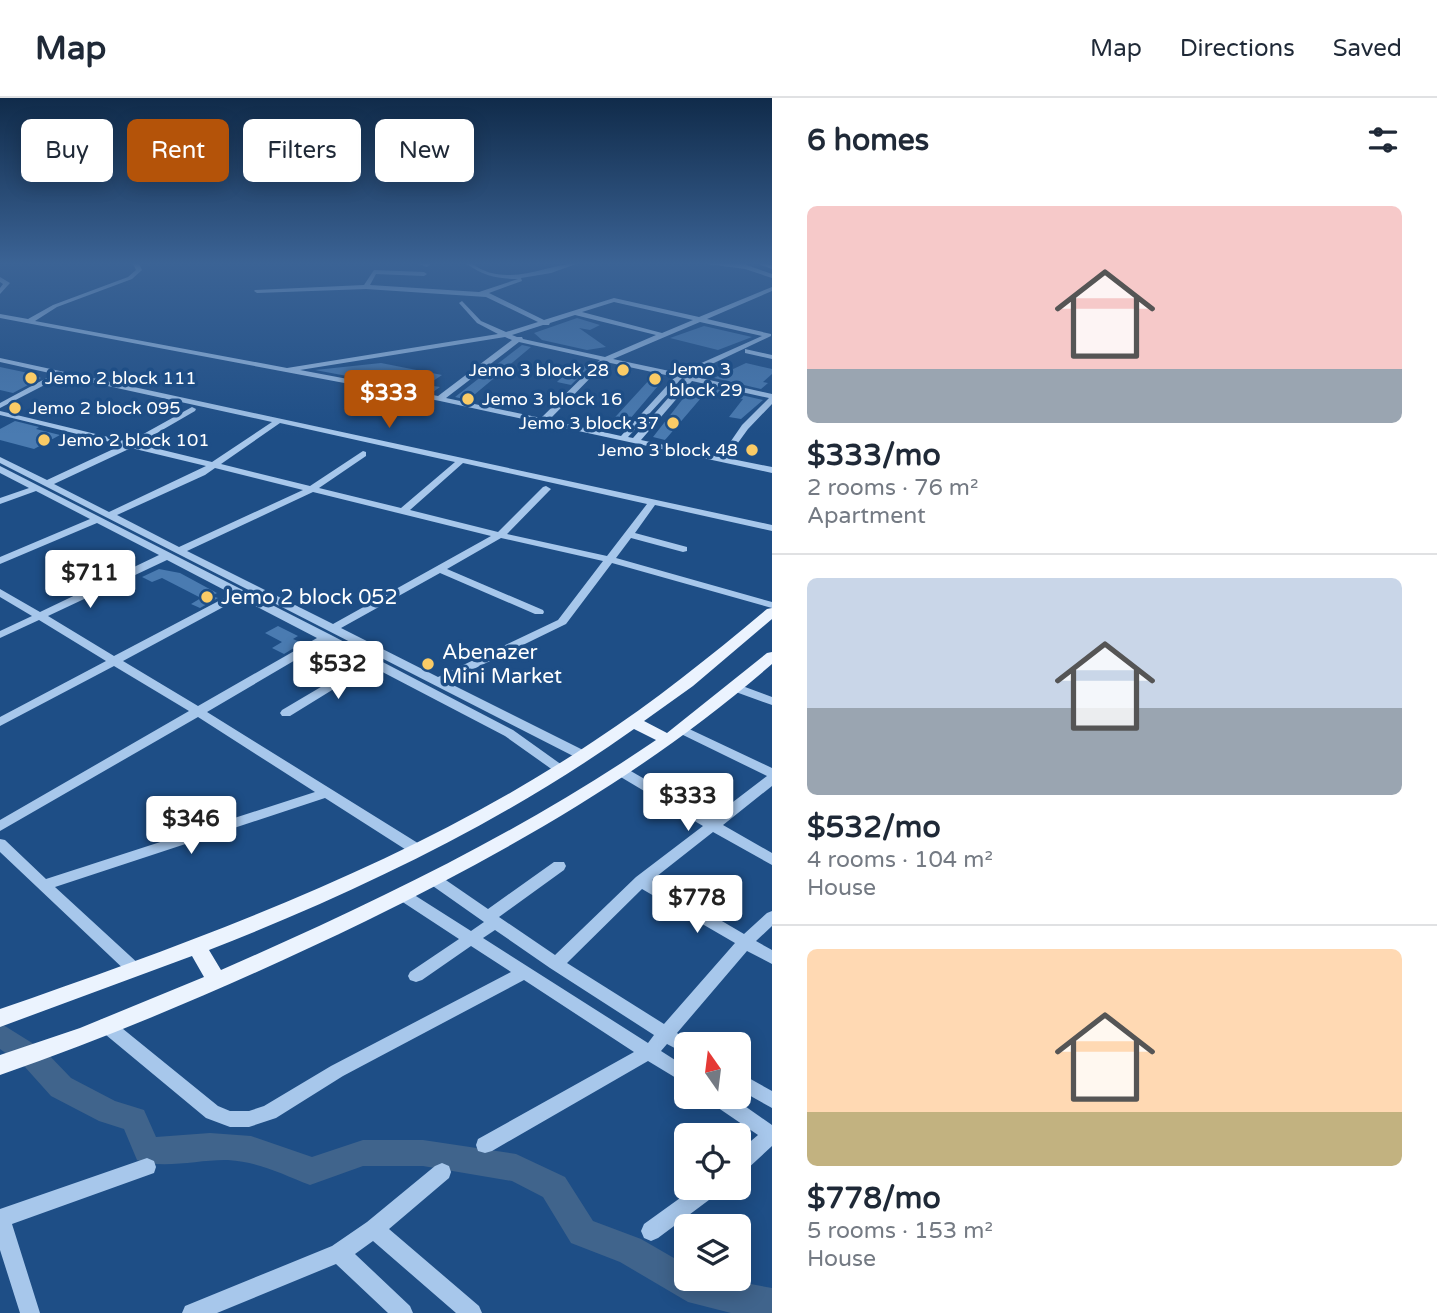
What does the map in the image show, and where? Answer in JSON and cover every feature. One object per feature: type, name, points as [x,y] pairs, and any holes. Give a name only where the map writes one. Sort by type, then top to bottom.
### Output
[{"type":"main road","points":[[0,1018],[196,946],[416,849],[562,770],[635,723],[702,673],[772,612]]},
{"type":"main road","points":[[0,1065],[218,982],[435,880],[546,820],[624,773],[677,736],[772,656]]},
{"type":"main road","points":[[635,723],[677,736]]},
{"type":"main road","points":[[196,946],[218,982]]},
{"type":"street","points":[[30,321],[637,439],[772,470]]},
{"type":"street","points":[[478,321],[504,335],[519,339],[772,395],[722,460]]},
{"type":"street","points":[[539,321],[547,324]]},
{"type":"street","points":[[285,371],[504,335],[556,321]]},
{"type":"street","points":[[607,321],[663,335]]},
{"type":"street","points":[[543,421],[608,359],[698,321]]},
{"type":"street","points":[[708,321],[767,338]]},
{"type":"street","points":[[637,439],[687,375],[748,351],[767,338]]},
{"type":"street","points":[[624,437],[687,375],[767,338]]},
{"type":"street","points":[[440,400],[519,339]]},
{"type":"street","points":[[748,351],[772,357]]},
{"type":"street","points":[[0,359],[772,528]]},
{"type":"street","points":[[0,405],[62,373]]},
{"type":"street","points":[[48,483],[130,445],[192,409]]},
{"type":"street","points":[[0,413],[610,560],[772,605]]},
{"type":"street","points":[[110,515],[178,485],[215,465],[280,420]]},
{"type":"street","points":[[181,550],[312,489],[363,454]]},
{"type":"street","points":[[0,460],[181,550],[393,665],[509,733],[562,770]]},
{"type":"street","points":[[403,511],[461,461]]},
{"type":"street","points":[[0,469],[166,556],[330,632],[372,661],[393,665],[438,682],[584,756]]},
{"type":"street","points":[[0,501],[36,488]]},
{"type":"street","points":[[0,826],[500,535],[546,489]]},
{"type":"street","points":[[438,682],[554,628],[589,590],[652,503]]},
{"type":"street","points":[[0,561],[96,520]]},
{"type":"street","points":[[629,534],[684,549]]},
{"type":"street","points":[[146,546],[159,540]]},
{"type":"street","points":[[0,635],[166,556]]},
{"type":"street","points":[[441,570],[539,612]]},
{"type":"street","points":[[0,592],[199,712],[416,849]]},
{"type":"street","points":[[0,722],[241,593]]},
{"type":"street","points":[[286,713],[372,661]]},
{"type":"street","points":[[737,688],[772,701]]},
{"type":"street","points":[[556,964],[641,881],[772,776],[677,736]]},
{"type":"street","points":[[624,773],[772,860]]},
{"type":"street","points":[[44,885],[326,793]]},
{"type":"street","points":[[0,844],[135,970]]},
{"type":"street","points":[[416,976],[474,939],[492,919],[559,866]]},
{"type":"street","points":[[435,880],[556,964],[674,1040]]},
{"type":"street","points":[[641,881],[772,958]]},
{"type":"street","points":[[403,895],[674,1067]]},
{"type":"street","points":[[485,1145],[651,1051],[667,1036],[745,942],[772,917]]},
{"type":"street","points":[[106,1025],[212,1112],[230,1119],[249,1119],[270,1112],[337,1071],[525,972]]},
{"type":"street","points":[[751,1087],[772,1100]]},
{"type":"street","points":[[736,1110],[772,1135],[751,1154]]},
{"type":"street","points":[[30,1313],[0,1218],[147,1167]]},
{"type":"street","points":[[192,1313],[340,1253],[374,1229],[442,1172]]},
{"type":"street","points":[[651,1231],[694,1200]]},
{"type":"street","points":[[374,1229],[472,1313]]},
{"type":"street","points":[[340,1253],[403,1313]]},
{"type":"building","points":[[569,321],[586,321],[600,325],[590,330],[579,328],[606,347],[587,350],[542,340],[534,333]]},
{"type":"building","points":[[704,326],[752,337],[718,350],[670,338]]},
{"type":"building","points":[[522,345],[531,347],[468,400],[455,397]]},
{"type":"building","points":[[381,363],[442,375],[427,385],[440,387],[433,392],[315,370]]},
{"type":"building","points":[[746,363],[772,369],[772,374],[763,382],[768,383],[761,389],[714,378]]},
{"type":"building","points":[[575,364],[589,367],[571,385],[557,382]]},
{"type":"building","points":[[0,367],[41,378],[13,393],[0,390]]},
{"type":"building","points":[[651,378],[663,380],[624,426],[620,429],[607,426]]},
{"type":"building","points":[[698,385],[763,400],[741,419],[729,417],[743,399],[707,391],[665,440],[653,437],[689,391]]},
{"type":"building","points":[[15,421],[60,435],[34,449],[0,440],[0,429]]},
{"type":"building","points":[[159,569],[180,573],[217,593],[212,596],[218,598],[200,608],[191,604],[201,598],[162,578],[152,582],[142,577]]},
{"type":"building","points":[[278,626],[298,636],[293,639],[302,643],[284,654],[272,648],[282,642],[265,633]]},
{"type":"building","points":[[310,654],[318,654],[327,659],[333,655],[352,665],[339,673],[323,664],[313,670],[301,664],[306,661],[302,659]]},
{"type":"waterway","points":[[0,1034],[35,1059],[61,1087],[109,1112],[134,1119],[147,1151],[210,1147],[251,1149],[290,1161],[310,1171],[363,1153],[423,1153],[516,1168],[554,1187],[582,1232],[630,1250],[699,1291],[772,1304]]},
{"type":"place","name":"Jemo 3 block 28","points":[[623,370]]},
{"type":"place","name":"Jemo 2 block 111","points":[[31,378]]},
{"type":"place","name":"Jemo 3 block 29","points":[[655,379]]},
{"type":"place","name":"Jemo 3 block 16","points":[[468,399]]},
{"type":"place","name":"Jemo 2 block 095","points":[[15,408]]},
{"type":"place","name":"Jemo 3 block 37","points":[[673,423]]},
{"type":"place","name":"Jemo 2 block 101","points":[[44,440]]},
{"type":"place","name":"Jemo 3 block 48","points":[[752,450]]},
{"type":"place","name":"Jemo 2 block 052","points":[[207,597]]},
{"type":"place","name":"Abenazer Mini Market","points":[[428,664]]}]
